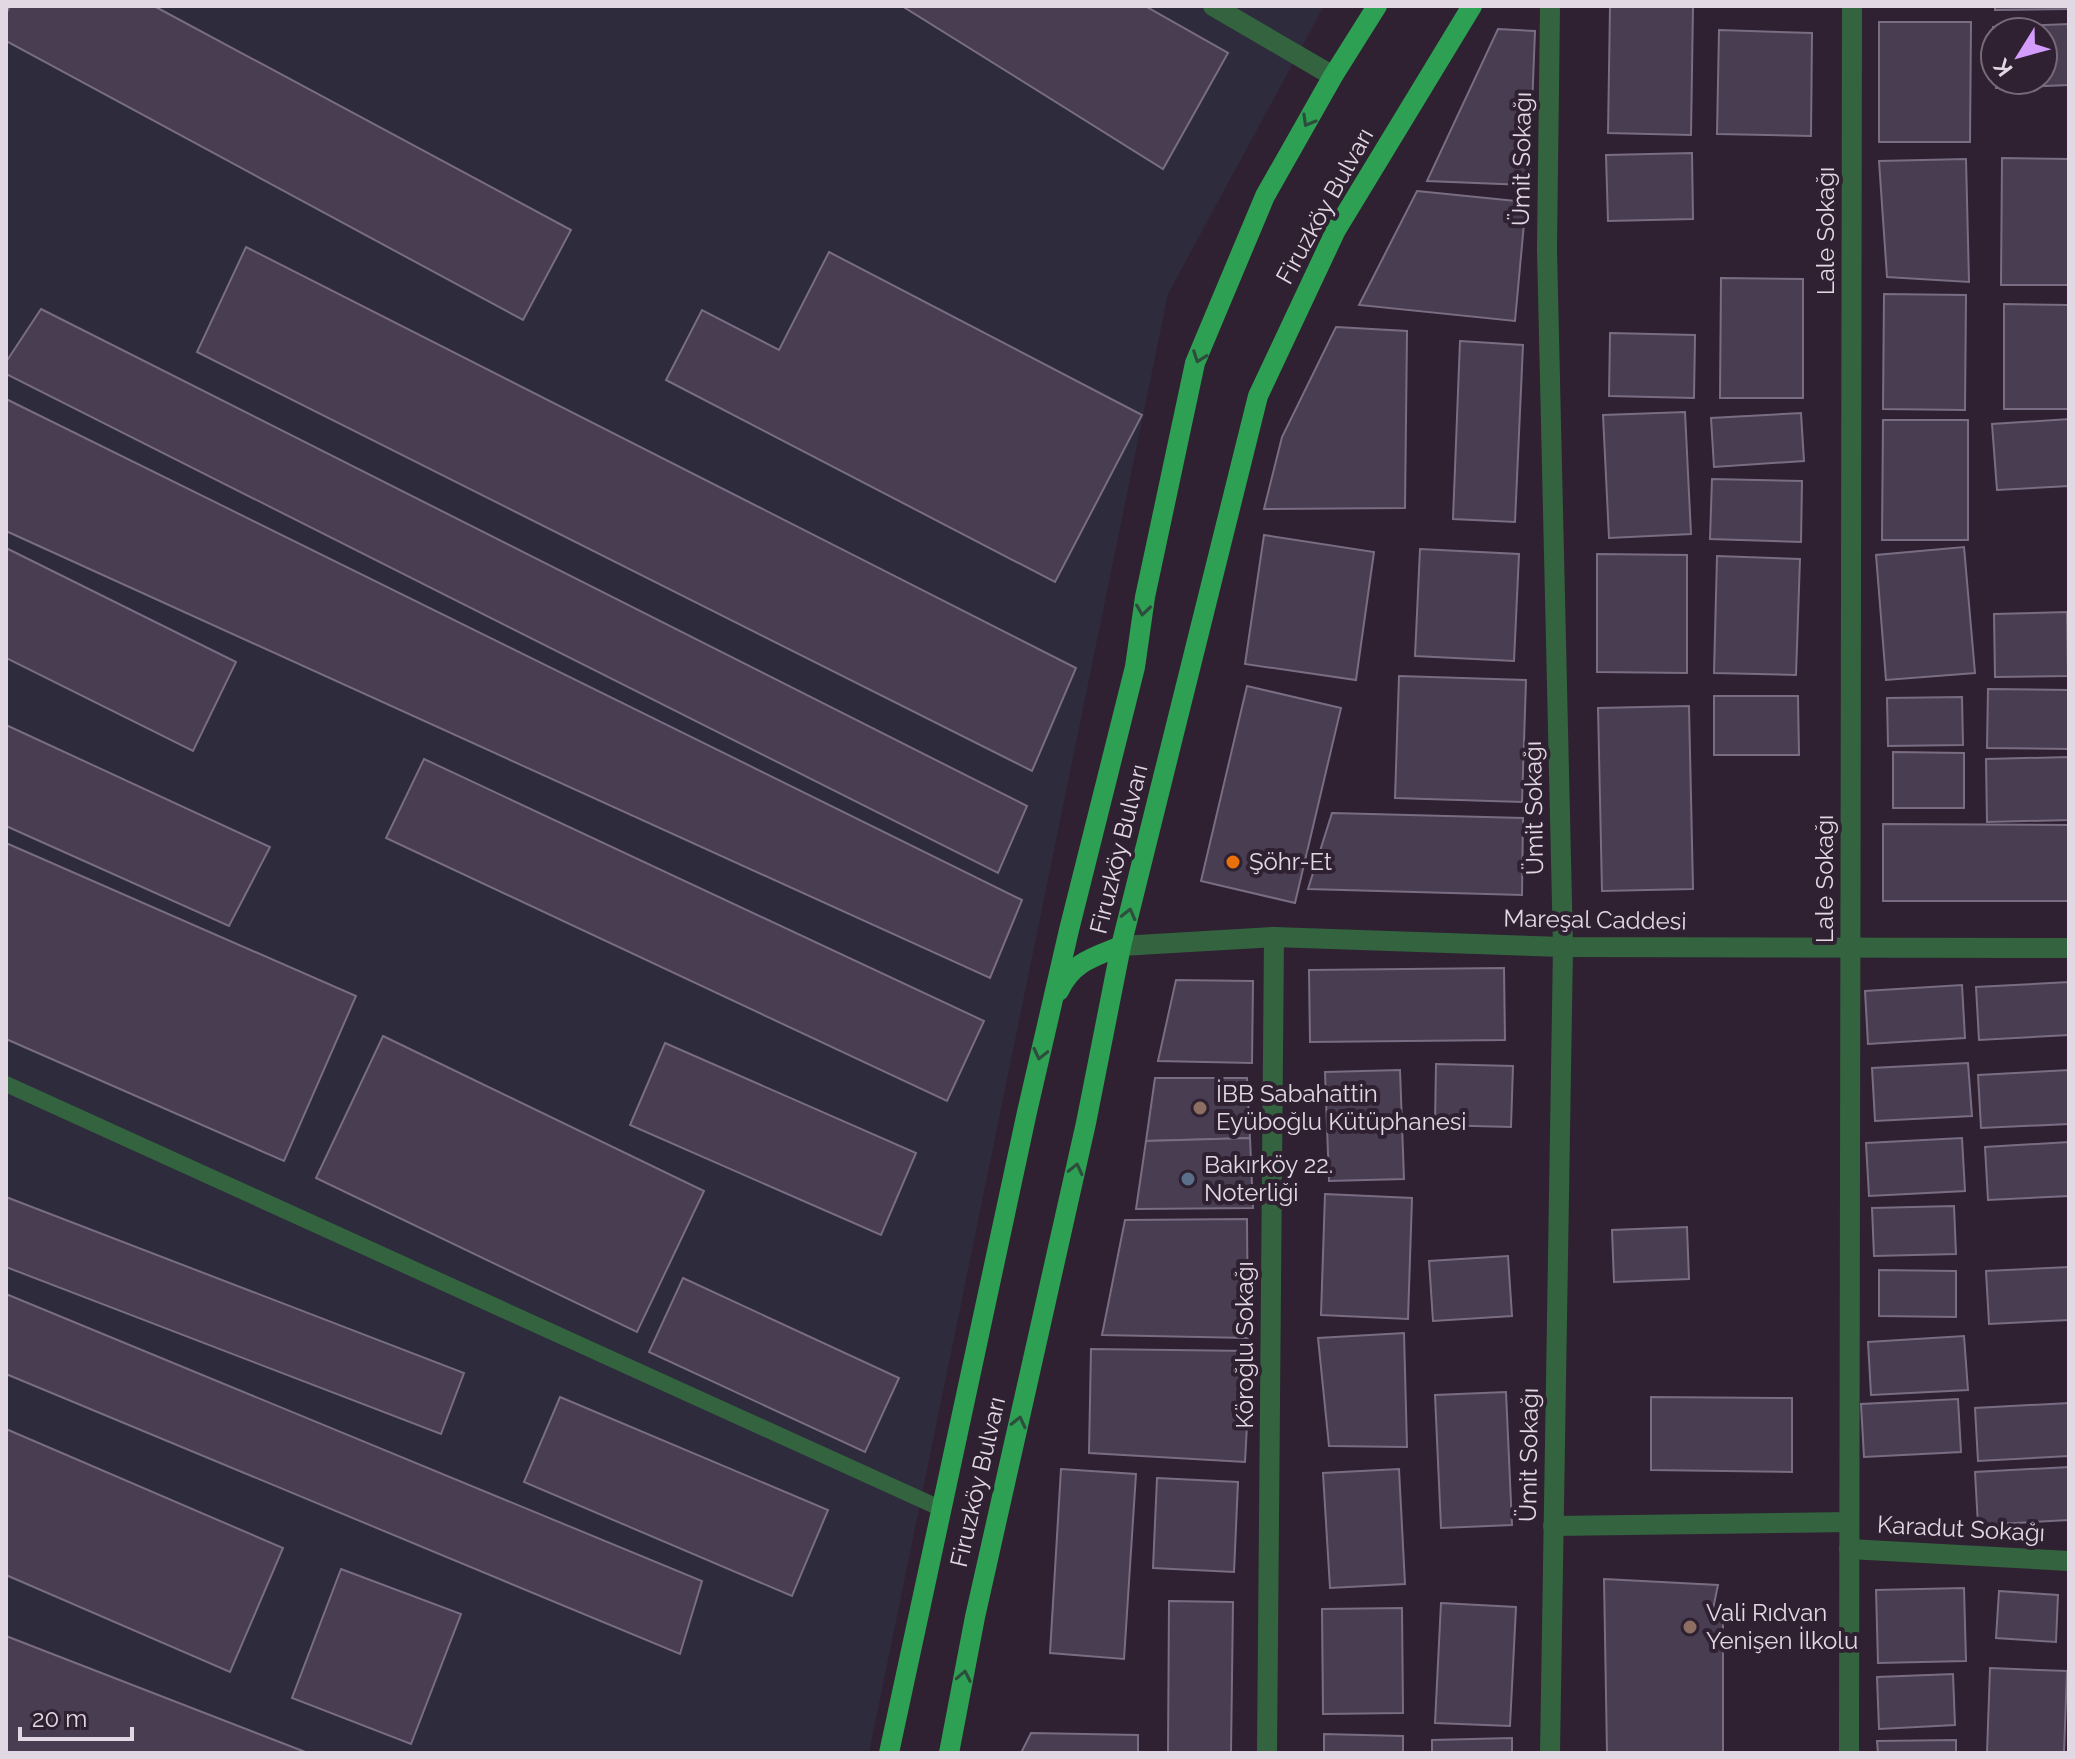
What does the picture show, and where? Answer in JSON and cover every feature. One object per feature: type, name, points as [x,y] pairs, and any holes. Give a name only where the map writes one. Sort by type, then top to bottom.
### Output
[{"type":"main road","name":"Firuzköy Bulvarı","points":[[889,1753],[1050,1013],[1135,667],[1145,597],[1195,363],[1265,196],[1377,6]]},
{"type":"main road","name":"Firuzköy Bulvarı","points":[[949,1753],[975,1617],[1086,1123],[1121,946],[1258,396],[1336,230],[1472,6]]},
{"type":"main road","points":[[1050,1013],[1065,978],[1083,961],[1121,946]]},
{"type":"street","points":[[1213,6],[1333,76]]},
{"type":"street","name":"Ümit Sokağı","points":[[1550,6],[1547,264],[1563,947],[1550,1753]]},
{"type":"street","name":"Lale Sokağı","points":[[1849,1753],[1852,6]]},
{"type":"street","name":"Mareşal Caddesi","points":[[1121,946],[1274,937],[1563,947],[2069,948]]},
{"type":"street","name":"Köroğlu Sokağı","points":[[1267,1753],[1274,937]]},
{"type":"street","points":[[1553,1526],[1849,1522]]},
{"type":"street","name":"Karadut Sokağı","points":[[1849,1549],[2069,1561]]},
{"type":"lane","points":[[6,1084],[942,1509]]},
{"type":"shaded area","points":[[6,6],[1324,6],[1168,294],[869,1753],[6,1753]]},
{"type":"building","points":[[10,6],[154,6],[571,230],[523,320],[6,41],[6,14]]},
{"type":"building","points":[[902,6],[1145,6],[1228,53],[1163,169]]},
{"type":"building","points":[[1610,6],[1693,6],[1691,135],[1608,133]]},
{"type":"building","points":[[1995,6],[2069,6],[2069,9],[1995,10]]},
{"type":"building","points":[[1879,22],[1971,22],[1970,142],[1879,142]]},
{"type":"building","points":[[2059,24],[2069,24],[2069,85],[2059,85]]},
{"type":"building","points":[[1498,29],[1535,31],[1529,185],[1427,181]]},
{"type":"building","points":[[1719,30],[1812,33],[1811,136],[1717,134]]},
{"type":"building","points":[[1692,153],[1693,219],[1608,221],[1606,155]]},
{"type":"building","points":[[2002,158],[2069,159],[2069,285],[2001,285]]},
{"type":"building","points":[[1966,159],[1969,282],[1887,277],[1879,161]]},
{"type":"building","points":[[1417,191],[1526,202],[1515,321],[1359,305]]},
{"type":"building","points":[[246,247],[1076,668],[1032,771],[197,352]]},
{"type":"building","points":[[829,252],[1142,415],[1055,582],[666,380],[702,310],[779,350]]},
{"type":"building","points":[[1721,278],[1803,279],[1803,398],[1720,398]]},
{"type":"building","points":[[1884,294],[1966,295],[1965,410],[1883,409]]},
{"type":"building","points":[[2004,304],[2069,305],[2069,409],[2004,409]]},
{"type":"building","points":[[41,309],[1027,806],[998,873],[6,374],[6,362]]},
{"type":"building","points":[[1336,327],[1407,331],[1405,508],[1264,509],[1282,437]]},
{"type":"building","points":[[1610,333],[1695,335],[1694,398],[1609,396]]},
{"type":"building","points":[[1460,341],[1523,345],[1515,522],[1453,519]]},
{"type":"building","points":[[6,399],[1022,900],[990,978],[6,531]]},
{"type":"building","points":[[1685,412],[1691,534],[1609,538],[1603,415]]},
{"type":"building","points":[[1801,413],[1804,461],[1714,467],[1711,418]]},
{"type":"building","points":[[2069,419],[2069,486],[1997,490],[1992,424]]},
{"type":"building","points":[[1883,420],[1968,420],[1968,540],[1882,540]]},
{"type":"building","points":[[1712,479],[1802,481],[1801,542],[1710,539]]},
{"type":"building","points":[[1264,535],[1374,552],[1356,680],[1245,664]]},
{"type":"building","points":[[1964,547],[1975,673],[1886,680],[1876,555]]},
{"type":"building","points":[[6,548],[236,662],[193,751],[6,658]]},
{"type":"building","points":[[1420,549],[1519,554],[1514,661],[1415,656]]},
{"type":"building","points":[[1597,554],[1687,555],[1687,673],[1597,672]]},
{"type":"building","points":[[1717,556],[1800,559],[1796,675],[1714,673]]},
{"type":"building","points":[[2067,612],[2068,676],[1995,677],[1994,614]]},
{"type":"building","points":[[1399,676],[1526,680],[1522,802],[1395,798]]},
{"type":"building","points":[[1247,686],[1341,708],[1295,903],[1201,881]]},
{"type":"building","points":[[1988,689],[2069,690],[2069,749],[1987,748]]},
{"type":"building","points":[[1714,696],[1798,696],[1799,755],[1714,755]]},
{"type":"building","points":[[1962,697],[1963,745],[1888,746],[1887,698]]},
{"type":"building","points":[[1689,706],[1693,889],[1602,891],[1598,708]]},
{"type":"building","points":[[6,725],[270,847],[229,926],[6,826]]},
{"type":"building","points":[[1893,752],[1964,753],[1964,808],[1893,808]]},
{"type":"building","points":[[2069,757],[2069,820],[1987,822],[1986,759]]},
{"type":"building","points":[[424,759],[984,1021],[947,1101],[386,838]]},
{"type":"building","points":[[1332,813],[1523,818],[1522,895],[1308,889]]},
{"type":"building","points":[[1883,824],[2069,825],[2069,901],[1883,901]]},
{"type":"building","points":[[6,843],[356,996],[284,1161],[6,1039]]},
{"type":"building","points":[[1504,968],[1505,1040],[1310,1042],[1309,970]]},
{"type":"building","points":[[1176,980],[1253,981],[1252,1063],[1158,1061]]},
{"type":"building","points":[[2069,982],[2069,1035],[1979,1040],[1976,987]]},
{"type":"building","points":[[1962,985],[1965,1038],[1868,1044],[1865,991]]},
{"type":"building","points":[[383,1036],[704,1191],[637,1332],[316,1178]]},
{"type":"building","points":[[665,1043],[916,1153],[881,1235],[630,1125]]},
{"type":"building","points":[[1968,1063],[1972,1116],[1875,1121],[1872,1068]]},
{"type":"building","points":[[1436,1064],[1513,1066],[1511,1127],[1435,1125]]},
{"type":"building","points":[[1400,1070],[1404,1179],[1329,1181],[1325,1072]]},
{"type":"building","points":[[2069,1070],[2069,1124],[1981,1128],[1978,1075]]},
{"type":"building","name":"İBB Sabahattin Eyüboğlu Kütüphanesi","points":[[1155,1078],[1247,1078],[1250,1138],[1146,1141]]},
{"type":"building","points":[[1250,1138],[1253,1208],[1136,1209],[1146,1141]]},
{"type":"building","points":[[1962,1138],[1965,1191],[1869,1196],[1866,1143]]},
{"type":"building","points":[[2069,1142],[2069,1196],[1988,1200],[1985,1147]]},
{"type":"building","points":[[1325,1194],[1412,1198],[1408,1319],[1321,1315]]},
{"type":"building","points":[[6,1197],[464,1373],[441,1434],[6,1267]]},
{"type":"building","points":[[1954,1206],[1956,1254],[1874,1256],[1872,1208]]},
{"type":"building","points":[[1247,1219],[1248,1338],[1102,1335],[1125,1220]]},
{"type":"building","points":[[1687,1227],[1689,1279],[1614,1282],[1612,1230]]},
{"type":"building","points":[[1508,1256],[1512,1316],[1433,1321],[1429,1261]]},
{"type":"building","points":[[2069,1267],[2069,1320],[1989,1324],[1986,1271]]},
{"type":"building","points":[[1879,1270],[1956,1271],[1956,1317],[1879,1316]]},
{"type":"building","points":[[683,1278],[899,1378],[865,1452],[649,1352]]},
{"type":"building","points":[[6,1294],[702,1581],[680,1654],[6,1374]]},
{"type":"building","points":[[1404,1333],[1407,1447],[1329,1446],[1318,1338]]},
{"type":"building","points":[[1964,1336],[1968,1390],[1871,1395],[1868,1342]]},
{"type":"building","points":[[1091,1349],[1251,1351],[1245,1462],[1089,1453]]},
{"type":"building","points":[[1506,1392],[1512,1525],[1441,1528],[1435,1395]]},
{"type":"building","points":[[560,1397],[828,1510],[792,1596],[524,1482]]},
{"type":"building","points":[[1651,1397],[1792,1398],[1792,1472],[1651,1470]]},
{"type":"building","points":[[1958,1399],[1961,1452],[1864,1457],[1861,1404]]},
{"type":"building","points":[[2069,1403],[2069,1456],[1978,1461],[1975,1408]]},
{"type":"building","points":[[6,1429],[283,1548],[230,1672],[6,1575]]},
{"type":"building","points":[[2069,1467],[2069,1520],[1978,1525],[1975,1472]]},
{"type":"building","points":[[1061,1469],[1136,1474],[1124,1659],[1050,1653]]},
{"type":"building","points":[[1399,1469],[1405,1584],[1330,1588],[1323,1473]]},
{"type":"building","points":[[1157,1478],[1238,1482],[1234,1572],[1153,1568]]},
{"type":"building","points":[[341,1569],[461,1614],[411,1744],[292,1698]]},
{"type":"building","points":[[1604,1579],[1718,1585],[1711,1619],[1723,1621],[1723,1753],[1607,1753]]},
{"type":"building","points":[[1964,1588],[1966,1661],[1878,1663],[1876,1590]]},
{"type":"building","points":[[1999,1591],[2058,1595],[2056,1642],[1996,1638]]},
{"type":"building","points":[[1169,1601],[1233,1602],[1231,1753],[1168,1753]]},
{"type":"building","points":[[1441,1603],[1516,1607],[1510,1726],[1435,1723]]},
{"type":"building","points":[[1402,1608],[1403,1713],[1323,1714],[1322,1609]]},
{"type":"building","points":[[6,1636],[308,1753],[6,1753]]},
{"type":"building","points":[[1990,1668],[2067,1671],[2064,1753],[1987,1753]]},
{"type":"building","points":[[1953,1674],[1955,1725],[1879,1729],[1877,1677]]},
{"type":"building","points":[[1031,1733],[1138,1735],[1138,1753],[1021,1753]]},
{"type":"building","points":[[1324,1734],[1403,1736],[1403,1753],[1324,1753]]},
{"type":"building","points":[[1512,1738],[1512,1753],[1432,1753],[1432,1740]]},
{"type":"building","points":[[1956,1740],[1956,1753],[1878,1753],[1877,1741]]},
{"type":"place","name":"Şöhr-Et","points":[[1233,862]]},
{"type":"place","name":"İBB Sabahattin Eyüboğlu Kütüphanesi","points":[[1200,1108]]},
{"type":"place","name":"Bakırköy 22. Noterliği","points":[[1188,1179]]},
{"type":"place","name":"Vali Rıdvan Yenişen İlkolu","points":[[1690,1627]]}]
